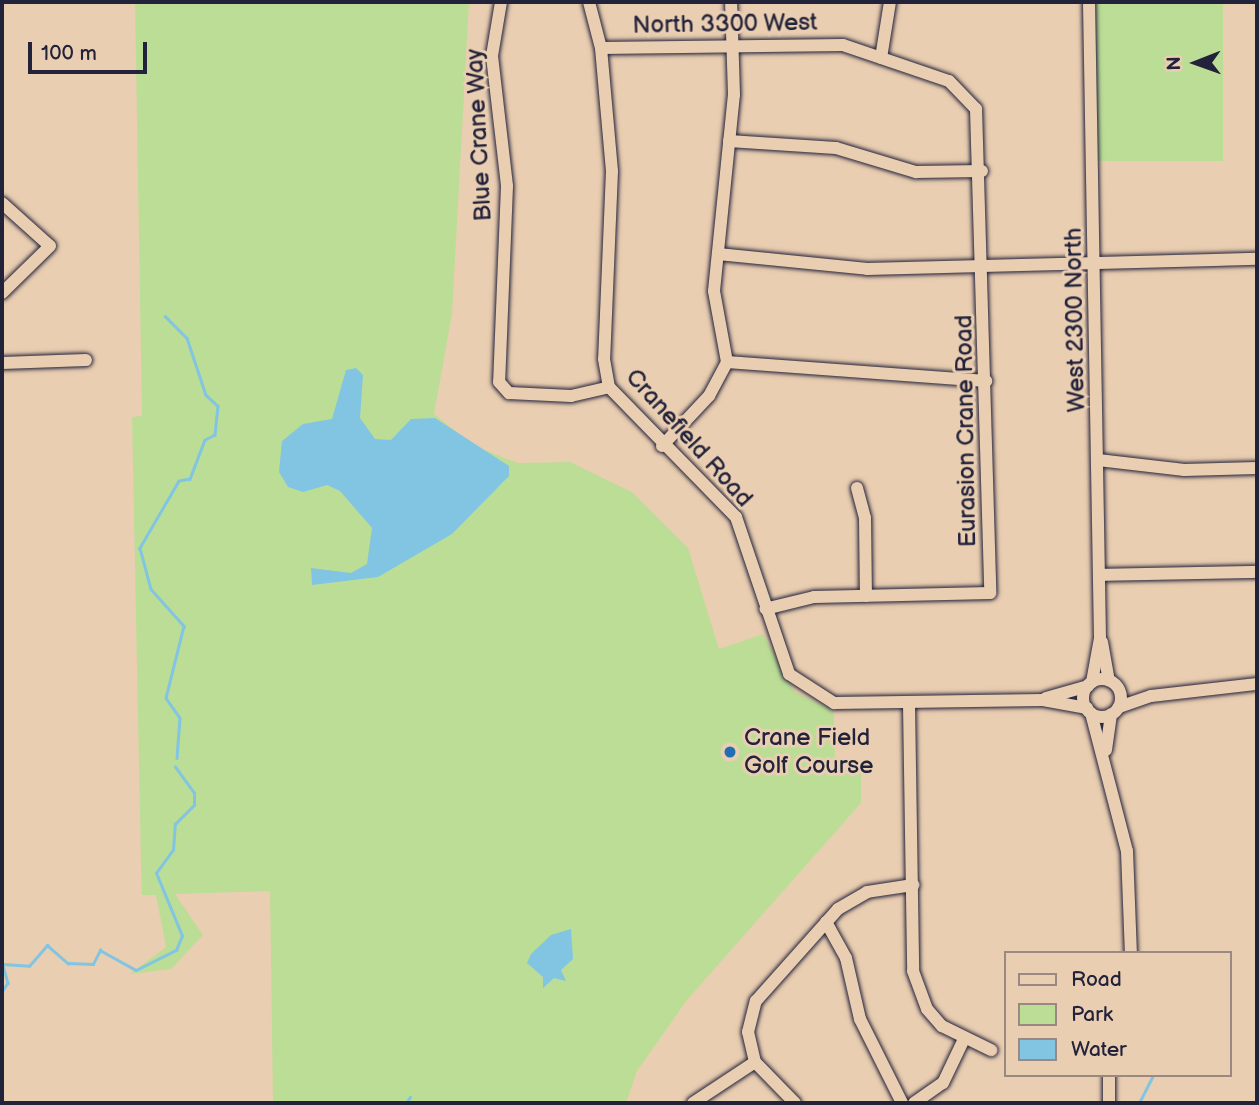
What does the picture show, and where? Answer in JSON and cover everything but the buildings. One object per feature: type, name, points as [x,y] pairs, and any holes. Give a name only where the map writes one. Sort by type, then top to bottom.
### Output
[{"type":"street","name":"Blue Crane Way","points":[[501,2],[492,56],[507,186],[503,391],[571,396],[609,387]]},
{"type":"street","name":"Cranefield Road","points":[[589,2],[601,48],[612,171],[604,359],[609,387],[662,446],[736,517],[782,662],[818,698],[909,704],[1043,699],[1090,684],[1113,684]]},
{"type":"street","points":[[662,446],[709,396],[727,362],[716,314],[718,254],[729,141],[732,2]]},
{"type":"street","points":[[881,58],[891,28],[890,2]]},
{"type":"street","name":"West 2300 North","points":[[1089,2],[1100,638]]},
{"type":"street","name":"North 3300 West","points":[[601,48],[810,41],[881,58],[949,81],[966,94]]},
{"type":"street","name":"Eurasion Crane Road","points":[[866,596],[989,593],[981,124],[966,94]]},
{"type":"street","points":[[729,141],[836,148],[916,172],[982,171]]},
{"type":"street","points":[[2,203],[50,246],[2,293]]},
{"type":"street","points":[[718,254],[867,269],[984,268],[1095,261],[1257,259]]},
{"type":"street","points":[[2,363],[86,360]]},
{"type":"street","points":[[727,362],[986,382]]},
{"type":"street","points":[[1098,460],[1184,470],[1257,468]]},
{"type":"street","points":[[765,609],[814,597],[866,596],[865,518],[857,488]]},
{"type":"street","points":[[1100,575],[1257,572]]},
{"type":"street","points":[[1100,638],[1113,684],[1115,711],[1105,750]]},
{"type":"street","points":[[1100,638],[1090,684],[1089,710],[1105,750],[1129,870],[1131,951]]},
{"type":"street","points":[[1113,684],[1151,696]]},
{"type":"street","points":[[1115,711],[1151,696],[1257,684]]},
{"type":"street","name":"Cranefield Road","points":[[1043,699],[1089,710],[1115,711]]},
{"type":"street","points":[[909,704],[913,885],[919,992],[927,1009],[962,1041],[991,1050]]},
{"type":"street","points":[[795,1103],[755,1062],[748,1032],[756,1001],[826,922],[867,892],[913,885]]},
{"type":"street","points":[[826,922],[846,958],[860,1019],[902,1103]]},
{"type":"street","points":[[914,1103],[943,1083],[962,1041]]},
{"type":"street","points":[[693,1103],[755,1062]]},
{"type":"street","points":[[1109,1077],[1109,1103]]},
{"type":"green space","name":"Crane Field Golf Course","points":[[135,2],[469,2],[452,314],[434,414],[474,446],[518,463],[570,462],[632,492],[688,548],[719,649],[763,634],[795,692],[834,711],[835,761],[861,761],[861,803],[687,1000],[637,1071],[626,1103],[273,1103],[270,891],[175,894],[203,935],[171,969],[130,974],[166,947],[156,895],[142,895],[141,866],[132,417],[142,416]]},
{"type":"green space","points":[[1096,2],[1223,2],[1223,161],[1096,161]]},
{"type":"water","points":[[356,368],[363,375],[360,418],[375,439],[391,440],[411,419],[435,418],[509,466],[509,476],[452,534],[378,577],[312,585],[311,568],[351,573],[367,564],[372,528],[340,491],[327,485],[303,492],[288,487],[279,472],[282,441],[303,424],[332,419],[346,370]]},
{"type":"water","points":[[571,929],[573,959],[561,970],[566,981],[554,978],[543,988],[543,977],[527,963],[531,954],[551,935]]},
{"type":"waterway","points":[[165,316],[187,338],[206,395],[218,406],[215,435],[205,440],[190,479],[179,481],[140,548],[151,589],[184,626],[166,698],[180,718],[177,758]]},
{"type":"waterway","points":[[3,964],[29,966],[47,945],[68,963],[93,964],[100,950],[136,970],[176,950],[182,936],[156,873],[173,850],[175,824],[194,805],[194,793],[175,767]]},
{"type":"waterway","points":[[2,962],[8,983],[2,992]]},
{"type":"waterway","points":[[1139,1103],[1152,1077]]},
{"type":"waterway","points":[[406,1103],[410,1097]]},
{"type":"place","name":"Crane Field Golf Course","points":[[730,752]]}]
